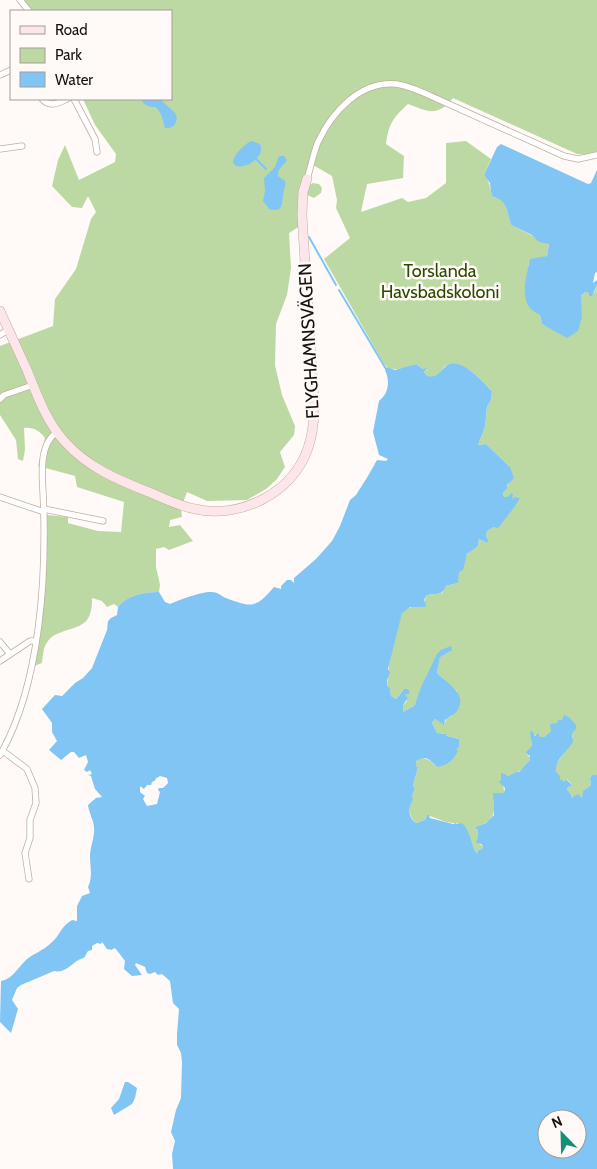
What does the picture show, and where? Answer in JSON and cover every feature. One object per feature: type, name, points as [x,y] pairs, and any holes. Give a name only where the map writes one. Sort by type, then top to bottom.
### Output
[{"type":"street","points":[[306,179],[321,136],[342,106],[368,89],[389,84],[398,84],[422,92],[564,156],[578,160],[597,155]]},
{"type":"street","points":[[43,100],[51,104],[64,100]]},
{"type":"street","points":[[75,100],[95,139],[97,152]]},
{"type":"street","points":[[0,149],[22,146]]},
{"type":"street","name":"FLYGHAMNSVÄGEN","points":[[0,312],[4,332],[57,432],[73,450],[98,470],[125,483],[196,510],[227,511],[249,506],[268,496],[288,480],[299,467],[308,450],[313,434],[315,418],[302,215],[303,192],[306,179]]},
{"type":"street","points":[[0,399],[4,395],[33,385]]},
{"type":"street","points":[[29,880],[25,853],[30,838],[30,820],[36,804],[35,788],[27,768],[1,753],[22,704],[36,641],[43,568],[43,459],[52,436],[57,432]]},
{"type":"street","points":[[0,497],[44,510],[104,521]]},
{"type":"street","points":[[0,661],[30,641],[36,641]]},
{"type":"street","points":[[0,642],[10,654]]},
{"type":"green space","name":"Torslanda Havsbadskoloni","points":[[24,0],[597,0],[597,153],[588,155],[577,154],[453,98],[437,111],[426,110],[408,104],[392,121],[386,144],[404,156],[403,178],[367,184],[361,212],[402,198],[408,202],[426,198],[446,183],[446,143],[466,141],[491,159],[484,175],[489,183],[493,197],[502,201],[506,207],[511,225],[549,244],[547,256],[529,262],[525,288],[540,315],[542,324],[551,328],[585,292],[594,293],[597,285],[597,775],[593,774],[590,778],[591,785],[585,790],[582,798],[571,798],[567,790],[568,787],[573,786],[567,779],[563,782],[556,770],[559,759],[573,736],[562,720],[551,726],[551,731],[544,737],[531,735],[532,748],[525,753],[531,758],[529,761],[515,774],[502,775],[504,793],[493,801],[494,811],[491,819],[474,828],[478,830],[479,844],[483,846],[482,849],[478,850],[477,855],[461,824],[446,822],[427,815],[425,820],[416,823],[411,815],[410,807],[415,788],[413,786],[418,767],[416,766],[416,761],[425,759],[437,767],[456,748],[459,739],[437,733],[432,723],[435,719],[444,724],[447,718],[452,716],[457,691],[437,673],[440,656],[450,651],[442,650],[420,689],[418,701],[415,705],[403,712],[403,705],[407,701],[403,690],[396,699],[391,696],[390,688],[387,686],[390,656],[402,612],[424,602],[427,595],[442,593],[446,586],[458,583],[460,567],[469,552],[478,546],[479,539],[487,543],[487,531],[498,527],[512,499],[511,493],[504,497],[503,493],[510,481],[510,467],[486,444],[478,445],[485,427],[487,407],[491,400],[492,391],[477,376],[461,367],[445,366],[436,376],[427,377],[424,372],[428,369],[423,369],[416,364],[404,368],[391,369],[384,364],[324,259],[350,238],[336,208],[337,200],[332,176],[313,165],[308,186],[313,183],[319,184],[322,188],[321,193],[314,198],[307,195],[305,223],[289,233],[291,268],[287,295],[276,324],[275,365],[282,395],[295,426],[294,435],[280,452],[285,467],[277,479],[266,489],[247,500],[207,501],[187,492],[181,508],[182,517],[170,520],[169,527],[180,525],[193,541],[169,550],[164,547],[156,549],[159,592],[137,595],[126,600],[118,607],[114,604],[107,607],[102,601],[92,598],[91,610],[87,620],[77,627],[52,637],[45,646],[42,663],[34,666],[45,591],[47,515],[68,517],[68,523],[98,531],[121,532],[124,502],[77,487],[75,476],[38,466],[45,438],[39,431],[24,428],[25,449],[23,461],[18,459],[16,440],[0,415],[0,346],[53,326],[55,299],[76,269],[91,219],[96,212],[88,196],[82,208],[72,207],[52,186],[58,160],[65,145],[79,180],[115,162],[116,154],[95,125],[83,100],[172,100],[172,10],[31,10]]},
{"type":"water","points":[[142,100],[161,100],[175,113],[177,119],[175,124],[171,128],[165,128],[161,114],[156,107],[147,106]]},
{"type":"water","points":[[252,141],[260,144],[261,149],[258,157],[250,164],[236,166],[233,163],[237,153]]},
{"type":"water","points":[[501,144],[588,184],[591,183],[597,170],[597,272],[595,273],[593,283],[597,280],[597,285],[592,296],[585,292],[581,296],[582,317],[578,331],[567,338],[542,324],[540,315],[531,309],[527,303],[525,284],[530,259],[547,256],[549,244],[539,242],[532,235],[511,225],[504,204],[493,197],[490,183],[484,175],[497,147]]},
{"type":"water","points":[[279,156],[284,156],[287,160],[278,173],[278,176],[285,181],[286,185],[282,205],[278,210],[274,210],[269,209],[263,201],[265,191],[264,178],[275,167]]},
{"type":"water","points":[[416,364],[423,369],[428,368],[424,372],[427,376],[433,376],[450,364],[456,364],[470,370],[483,381],[492,391],[491,400],[487,407],[485,427],[478,445],[486,444],[510,467],[514,478],[507,485],[503,493],[504,497],[511,493],[513,494],[512,499],[515,497],[520,498],[498,528],[494,527],[487,531],[487,543],[479,539],[478,546],[467,554],[463,570],[459,572],[458,583],[446,586],[439,594],[427,595],[424,600],[425,607],[410,607],[402,613],[388,669],[390,673],[387,686],[390,688],[391,696],[396,699],[404,689],[408,689],[410,693],[405,695],[408,698],[403,705],[403,712],[415,705],[420,689],[437,654],[451,646],[452,650],[440,657],[437,673],[454,688],[460,697],[457,711],[445,720],[444,725],[435,719],[432,723],[437,733],[459,739],[459,747],[456,749],[458,750],[450,762],[437,767],[426,758],[416,761],[416,766],[418,767],[413,786],[415,788],[410,809],[411,818],[416,823],[425,820],[427,815],[429,815],[430,818],[453,824],[462,823],[477,854],[478,850],[482,849],[483,846],[476,843],[478,830],[474,828],[486,823],[494,815],[493,793],[504,793],[505,788],[499,782],[501,780],[501,773],[508,776],[519,772],[530,760],[530,756],[525,753],[532,746],[530,732],[532,731],[535,736],[538,733],[540,737],[544,737],[551,731],[550,724],[562,720],[564,715],[569,717],[576,725],[576,729],[572,733],[573,742],[557,763],[556,772],[560,779],[565,782],[566,779],[573,786],[568,787],[567,790],[571,798],[578,794],[582,798],[583,791],[591,785],[590,778],[593,774],[597,775],[597,1169],[173,1169],[172,1154],[175,1141],[171,1132],[181,1098],[182,1062],[181,1053],[177,1045],[179,1009],[173,1003],[170,981],[162,974],[158,975],[155,972],[147,973],[145,967],[136,963],[135,965],[142,975],[132,976],[124,969],[125,961],[116,949],[107,949],[102,942],[101,944],[97,943],[92,946],[92,950],[88,951],[84,958],[76,961],[63,971],[54,971],[17,988],[12,1000],[18,1009],[11,1033],[0,1022],[1,981],[11,976],[28,959],[48,946],[68,923],[72,920],[77,921],[77,906],[82,896],[90,893],[88,887],[91,875],[90,853],[94,831],[88,805],[96,798],[102,797],[95,789],[91,776],[88,775],[92,774],[90,770],[87,772],[84,770],[88,762],[86,755],[79,758],[74,752],[71,752],[61,760],[49,750],[57,741],[52,732],[52,723],[42,709],[55,695],[62,696],[92,668],[107,630],[108,621],[117,615],[118,607],[131,597],[159,592],[165,602],[170,604],[197,594],[212,592],[242,603],[253,604],[263,599],[274,587],[281,589],[281,586],[287,580],[291,580],[294,583],[294,578],[316,559],[332,541],[350,500],[356,495],[377,460],[386,461],[388,459],[379,455],[373,432],[379,401],[388,387],[388,378],[385,370],[387,367],[395,370]],"holes":[[[160,776],[167,778],[168,783],[158,790],[160,792],[157,804],[147,806],[143,799],[145,796],[140,792],[140,786],[144,789]]]},
{"type":"water","points":[[125,1082],[137,1088],[135,1098],[132,1104],[114,1115],[111,1108],[119,1099]]},
{"type":"waterway","points":[[256,159],[266,169]]},
{"type":"waterway","points":[[309,237],[336,285]]},
{"type":"waterway","points":[[339,290],[386,369]]}]
